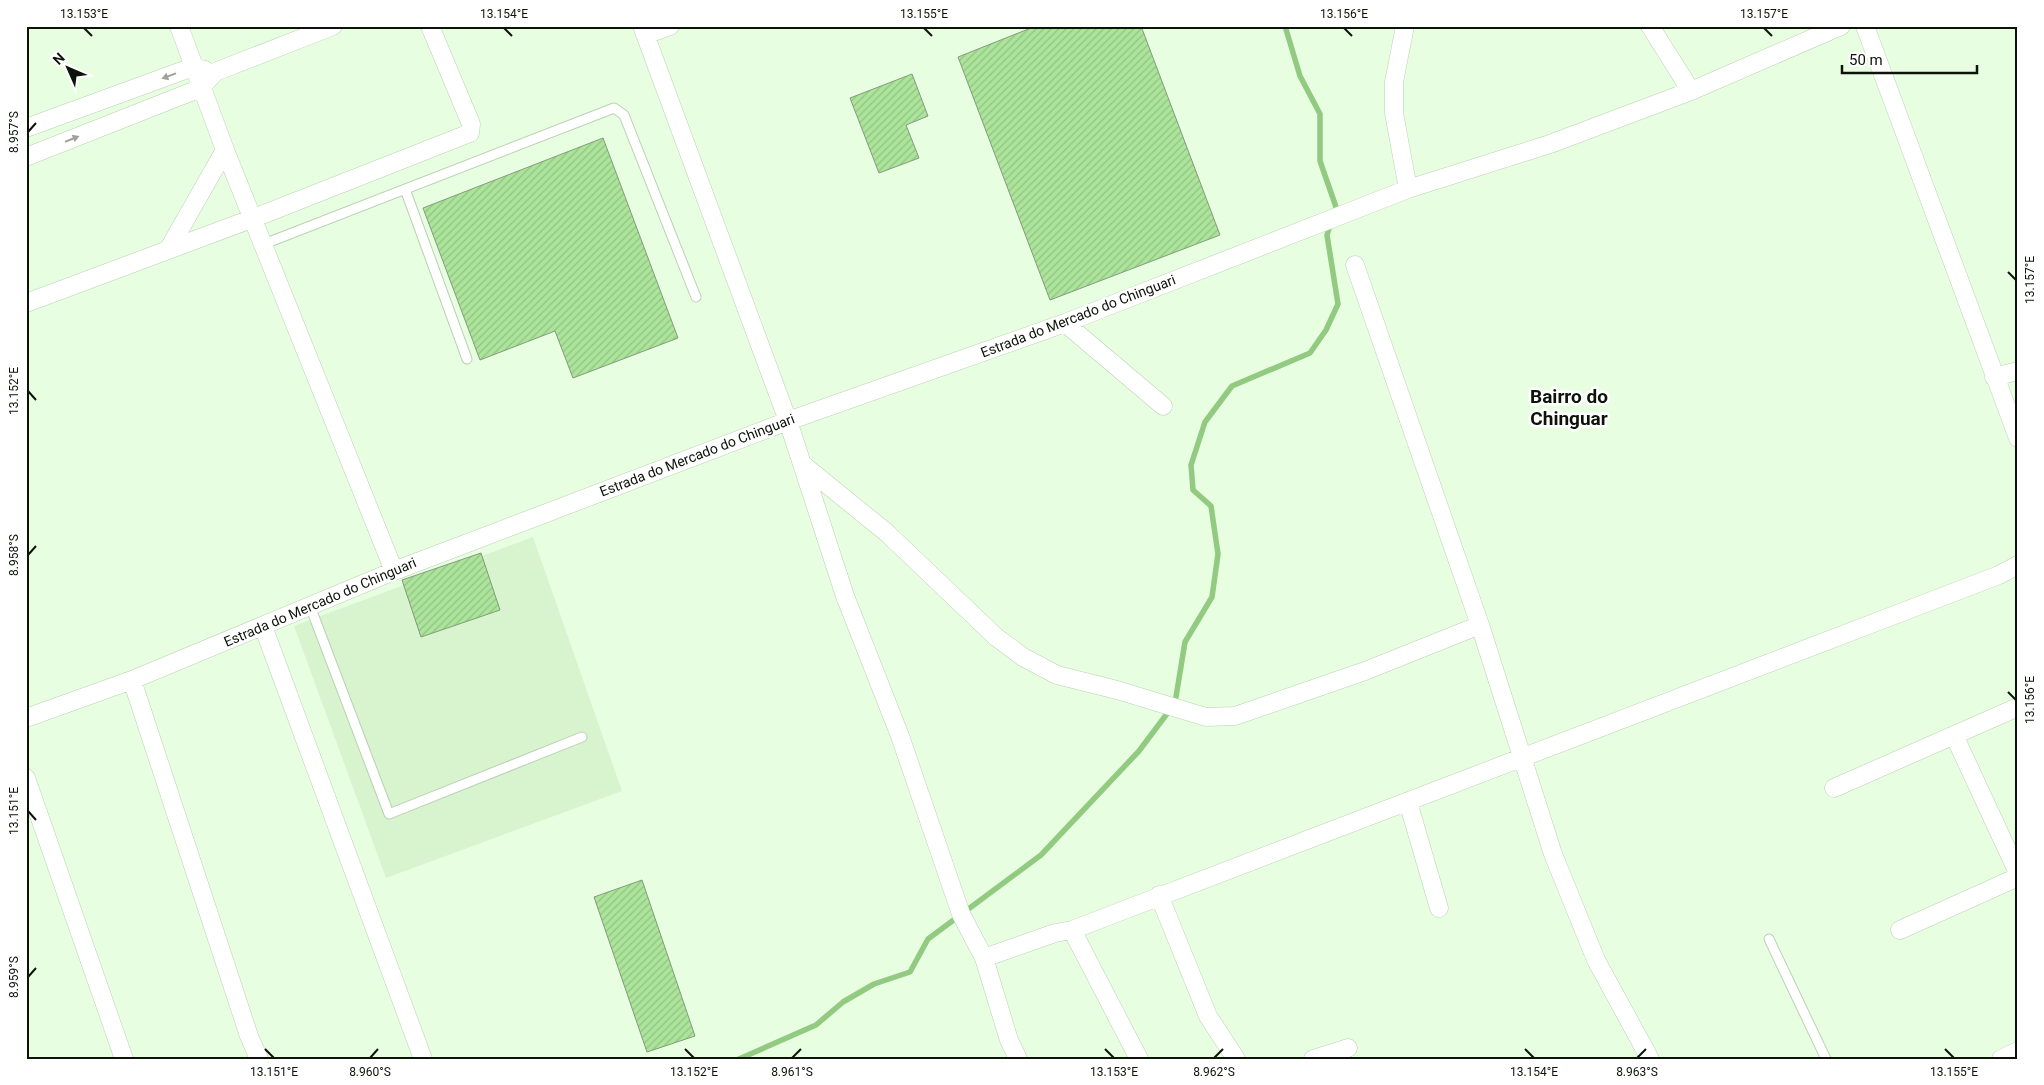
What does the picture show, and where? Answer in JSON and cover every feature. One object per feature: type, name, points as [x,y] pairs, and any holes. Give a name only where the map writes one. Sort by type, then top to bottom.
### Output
[{"type":"street","points":[[178,26],[225,150],[254,218],[394,570]]},
{"type":"street","points":[[26,157],[201,88],[215,72],[333,26]]},
{"type":"street","points":[[26,303],[254,218],[470,132],[471,124],[430,26]]},
{"type":"street","points":[[670,26],[643,31],[788,421],[845,596],[900,736],[961,914],[984,958],[1009,1040],[1018,1059]]},
{"type":"street","points":[[1404,26],[1394,82],[1394,114],[1408,189]]},
{"type":"street","points":[[1650,26],[1691,90]]},
{"type":"street","name":"Estrada do Mercado do Chinguari","points":[[26,718],[132,680],[394,570],[788,421],[1065,323],[1408,189],[1550,144],[1691,90],[1841,26]]},
{"type":"street","points":[[1865,26],[2018,438]]},
{"type":"street","points":[[26,128],[194,67],[215,72]]},
{"type":"street","points":[[168,250],[225,150]]},
{"type":"street","points":[[1355,265],[1480,625],[1524,758],[1553,854],[1596,960],[1650,1059]]},
{"type":"street","points":[[1065,323],[1163,406]]},
{"type":"street","points":[[1994,376],[2018,371]]},
{"type":"street","points":[[802,464],[887,533],[996,637],[1023,657],[1057,675],[1117,690],[1206,717],[1235,716],[1365,671],[1480,625]]},
{"type":"street","points":[[984,958],[1055,933],[1072,930],[1158,895],[1524,758],[1998,575],[2018,565]]},
{"type":"street","points":[[263,626],[423,1059]]},
{"type":"street","points":[[132,680],[243,1018],[259,1059]]},
{"type":"street","points":[[1834,788],[2018,707]]},
{"type":"street","points":[[1900,930],[2018,875],[1954,735]]},
{"type":"street","points":[[26,778],[124,1059]]},
{"type":"street","points":[[1408,802],[1439,908]]},
{"type":"street","points":[[1158,895],[1208,1016],[1236,1059]]},
{"type":"street","points":[[1072,930],[1139,1059]]},
{"type":"street","points":[[1313,1059],[1348,1048]]},
{"type":"street","points":[[2001,1059],[2018,1051]]},
{"type":"lane","points":[[264,244],[609,109],[619,110],[624,116],[696,297]]},
{"type":"lane","points":[[405,189],[467,359]]},
{"type":"lane","points":[[310,606],[389,814],[582,738]]},
{"type":"lane","points":[[1769,939],[1826,1059]]},
{"type":"shaded area","points":[[533,537],[622,791],[386,878],[294,626]]},
{"type":"building","points":[[1036,26],[1141,26],[1220,235],[1050,300],[958,57]]},
{"type":"building","points":[[912,74],[928,116],[906,125],[919,158],[879,173],[850,98]]},
{"type":"building","points":[[603,138],[678,338],[573,378],[555,331],[480,360],[423,208]]},
{"type":"building","points":[[481,553],[500,610],[421,637],[402,580]]},
{"type":"building","points":[[642,880],[695,1036],[647,1052],[594,897]]},
{"type":"waterway","points":[[1285,26],[1300,76],[1320,114],[1320,161],[1336,207],[1334,214]]},
{"type":"waterway","points":[[739,1059],[816,1025],[843,1002],[874,984],[910,972],[928,939],[1041,855],[1139,751],[1175,703],[1185,642],[1212,597],[1218,554],[1211,506],[1193,490],[1191,465],[1205,422],[1232,386],[1310,353],[1326,330],[1338,304],[1327,235],[1331,222]]},
{"type":"district","name":"Bairro do Chinguar","points":[[1569,407]]}]
